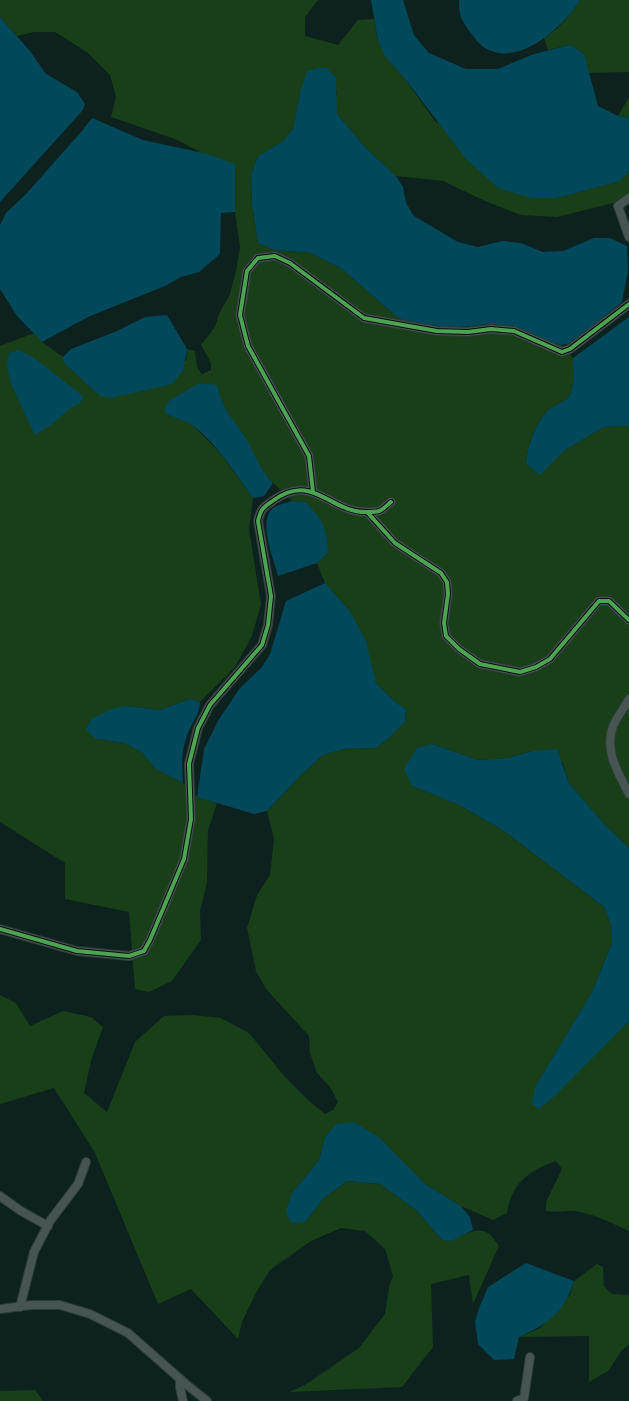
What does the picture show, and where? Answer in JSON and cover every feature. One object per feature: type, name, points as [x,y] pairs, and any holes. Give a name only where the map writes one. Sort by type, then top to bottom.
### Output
[{"type":"street","points":[[629,198],[618,206],[629,237]]},
{"type":"street","points":[[313,492],[309,456],[248,346],[240,315],[247,271],[258,258],[275,256],[290,263],[364,318],[437,331],[468,332],[491,329],[514,331],[562,352],[570,349],[629,304]]},
{"type":"street","points":[[0,929],[77,951],[129,956],[144,950],[150,940],[184,859],[191,819],[189,764],[198,728],[210,705],[262,645],[268,625],[271,596],[258,521],[261,509],[281,495],[302,490],[318,493],[339,506],[358,512],[380,511],[391,502]]},
{"type":"street","points":[[367,512],[396,543],[441,574],[447,582],[448,594],[444,624],[446,636],[459,649],[480,664],[520,672],[536,667],[550,659],[599,601],[609,601],[629,620]]},
{"type":"street","points":[[629,699],[613,726],[610,742],[612,759],[629,794]]},
{"type":"street","points":[[20,1307],[34,1252],[48,1226],[78,1184],[86,1162]]},
{"type":"street","points":[[0,1196],[21,1211],[48,1226]]},
{"type":"street","points":[[0,1309],[60,1305],[90,1314],[128,1333],[180,1380],[207,1401]]},
{"type":"street","points":[[517,1401],[524,1398],[530,1357]]},
{"type":"street","points":[[180,1380],[180,1388],[184,1401]]},
{"type":"green space","points":[[0,0],[318,0],[305,17],[305,36],[338,45],[358,20],[374,19],[378,41],[435,121],[557,198],[619,181],[629,171],[629,196],[625,200],[557,217],[521,215],[485,201],[443,181],[396,176],[366,148],[337,114],[335,103],[337,92],[318,68],[300,93],[293,129],[283,141],[258,156],[251,175],[252,204],[258,243],[276,250],[311,253],[342,269],[397,317],[454,328],[488,324],[513,326],[541,340],[561,345],[573,358],[573,386],[570,395],[563,402],[547,411],[532,436],[526,464],[540,474],[565,450],[604,427],[629,426],[629,848],[605,825],[569,783],[563,763],[532,751],[508,758],[478,760],[432,744],[412,786],[459,805],[504,831],[604,907],[612,928],[612,943],[592,992],[535,1087],[609,1039],[629,1021],[629,1231],[603,1219],[582,1212],[546,1211],[546,1202],[562,1169],[556,1161],[538,1169],[523,1180],[517,1186],[513,1194],[507,1213],[493,1220],[461,1206],[425,1184],[407,1168],[325,1137],[319,1160],[292,1193],[305,1222],[324,1198],[347,1181],[380,1184],[416,1210],[442,1240],[448,1240],[471,1232],[482,1231],[488,1233],[499,1246],[473,1304],[469,1275],[431,1284],[433,1347],[402,1387],[289,1392],[305,1385],[359,1348],[385,1314],[389,1287],[393,1276],[385,1249],[365,1231],[341,1228],[311,1241],[270,1270],[256,1293],[242,1322],[238,1339],[191,1289],[158,1304],[95,1153],[54,1088],[0,1104],[0,995],[16,1003],[30,1026],[63,1011],[91,1017],[103,1027],[91,1061],[84,1093],[107,1112],[135,1042],[164,1016],[192,1015],[221,1018],[249,1033],[285,1077],[308,1100],[325,1114],[333,1110],[338,1102],[330,1087],[317,1073],[310,1053],[309,1036],[266,989],[256,971],[247,928],[257,895],[270,875],[274,839],[267,811],[301,775],[323,755],[345,749],[376,748],[389,738],[405,722],[406,709],[394,701],[376,683],[350,611],[325,583],[317,563],[328,553],[306,502],[292,501],[264,474],[244,435],[231,419],[221,401],[217,385],[169,415],[192,424],[221,454],[253,498],[249,529],[261,604],[252,636],[235,667],[200,702],[190,699],[160,710],[127,706],[96,739],[125,743],[141,752],[156,769],[183,783],[197,797],[217,803],[208,831],[207,883],[200,911],[201,940],[172,981],[149,992],[135,989],[129,912],[65,899],[65,863],[0,822],[0,346],[34,333],[42,342],[63,357],[63,362],[186,361],[187,349],[195,351],[197,367],[202,374],[211,370],[211,363],[201,345],[215,327],[219,314],[230,294],[240,247],[235,212],[202,153],[175,139],[111,117],[116,97],[110,75],[88,53],[55,32],[34,32],[17,36],[0,17]]},
{"type":"green space","points":[[580,0],[629,0],[629,72],[588,73],[584,54],[570,45],[548,50],[544,38],[564,21]]},
{"type":"green space","points":[[629,97],[629,118],[618,116]]},
{"type":"green space","points":[[597,1264],[603,1267],[604,1286],[612,1294],[629,1295],[629,1345],[622,1350],[608,1371],[589,1382],[589,1336],[519,1337],[540,1328],[570,1295],[574,1281]]},
{"type":"green space","points":[[35,1390],[43,1401],[0,1401],[0,1391]]},
{"type":"water","points":[[371,0],[403,0],[414,35],[429,53],[466,69],[498,69],[534,54],[570,45],[584,54],[598,106],[618,116],[629,118],[629,171],[620,181],[557,198],[531,198],[498,188],[466,159],[409,84],[385,56],[378,41]]},
{"type":"water","points":[[459,0],[580,0],[571,13],[544,38],[529,47],[513,53],[498,53],[483,47],[471,33],[461,18]]},
{"type":"water","points":[[0,17],[30,51],[46,74],[77,92],[85,104],[83,110],[0,202]]},
{"type":"water","points":[[318,68],[327,68],[336,78],[337,114],[366,148],[396,176],[403,187],[406,203],[414,216],[458,242],[478,247],[502,241],[521,243],[543,252],[563,251],[594,238],[610,238],[627,246],[628,271],[622,302],[573,343],[561,345],[541,340],[513,326],[488,324],[454,328],[424,327],[397,317],[342,269],[311,253],[275,250],[258,243],[252,204],[251,175],[258,156],[283,141],[293,129],[300,93],[307,71]]},
{"type":"water","points":[[92,118],[143,140],[208,154],[235,164],[235,212],[221,213],[220,254],[199,272],[181,277],[165,286],[88,317],[42,342],[17,316],[0,289],[0,225],[6,213],[26,194]]},
{"type":"water","points":[[167,315],[187,349],[183,371],[172,384],[111,398],[100,396],[63,362],[63,357],[71,349],[117,331],[145,317]]},
{"type":"water","points":[[629,317],[629,426],[604,427],[565,450],[540,475],[526,464],[530,443],[535,429],[547,411],[566,400],[570,395],[573,382],[573,358]]},
{"type":"water","points":[[19,350],[33,357],[83,396],[80,404],[72,407],[51,425],[35,435],[11,384],[7,366],[9,353]]},
{"type":"water","points":[[199,383],[217,385],[222,401],[228,412],[244,435],[260,466],[273,483],[264,496],[253,498],[225,459],[201,432],[189,423],[170,416],[164,411],[169,401]]},
{"type":"water","points":[[292,501],[306,502],[316,514],[325,530],[328,553],[317,563],[278,576],[268,541],[266,523],[268,515],[272,509]]},
{"type":"water","points":[[325,583],[350,611],[366,641],[376,683],[394,701],[406,709],[405,722],[389,738],[376,748],[345,749],[323,755],[301,775],[267,811],[254,814],[197,797],[204,749],[219,719],[240,688],[262,667],[270,654],[286,601]]},
{"type":"water","points":[[190,699],[200,702],[200,707],[187,734],[184,744],[182,761],[183,783],[156,769],[141,752],[125,743],[96,739],[86,730],[91,719],[111,709],[127,706],[160,710]]},
{"type":"water","points":[[432,744],[478,760],[508,758],[532,751],[557,749],[569,783],[605,825],[629,848],[629,1021],[556,1095],[539,1109],[532,1104],[535,1087],[592,992],[612,943],[612,928],[604,907],[504,831],[459,805],[412,786],[404,769],[417,748]]},
{"type":"water","points":[[354,1122],[380,1138],[425,1184],[461,1206],[470,1217],[473,1230],[451,1241],[442,1240],[416,1210],[380,1184],[347,1181],[324,1198],[305,1222],[291,1223],[286,1211],[292,1193],[319,1160],[325,1137],[336,1124]]},
{"type":"water","points":[[526,1263],[574,1281],[566,1301],[554,1316],[539,1327],[519,1337],[514,1359],[494,1360],[478,1344],[475,1322],[479,1308],[488,1287]]},
{"type":"cycle path","points":[[313,492],[309,456],[248,346],[240,315],[247,271],[258,258],[275,256],[290,263],[364,318],[437,331],[468,332],[491,329],[514,331],[562,352],[570,349],[629,304]]},
{"type":"cycle path","points":[[0,929],[77,951],[129,956],[144,951],[184,859],[191,819],[189,764],[198,728],[210,705],[262,645],[268,625],[271,596],[258,521],[261,511],[274,500],[288,493],[300,490],[311,492],[354,511],[378,511],[391,502]]},
{"type":"cycle path","points":[[367,512],[395,543],[441,573],[447,582],[448,594],[444,623],[446,636],[459,649],[480,664],[520,672],[536,667],[550,659],[599,601],[609,601],[629,620]]}]
